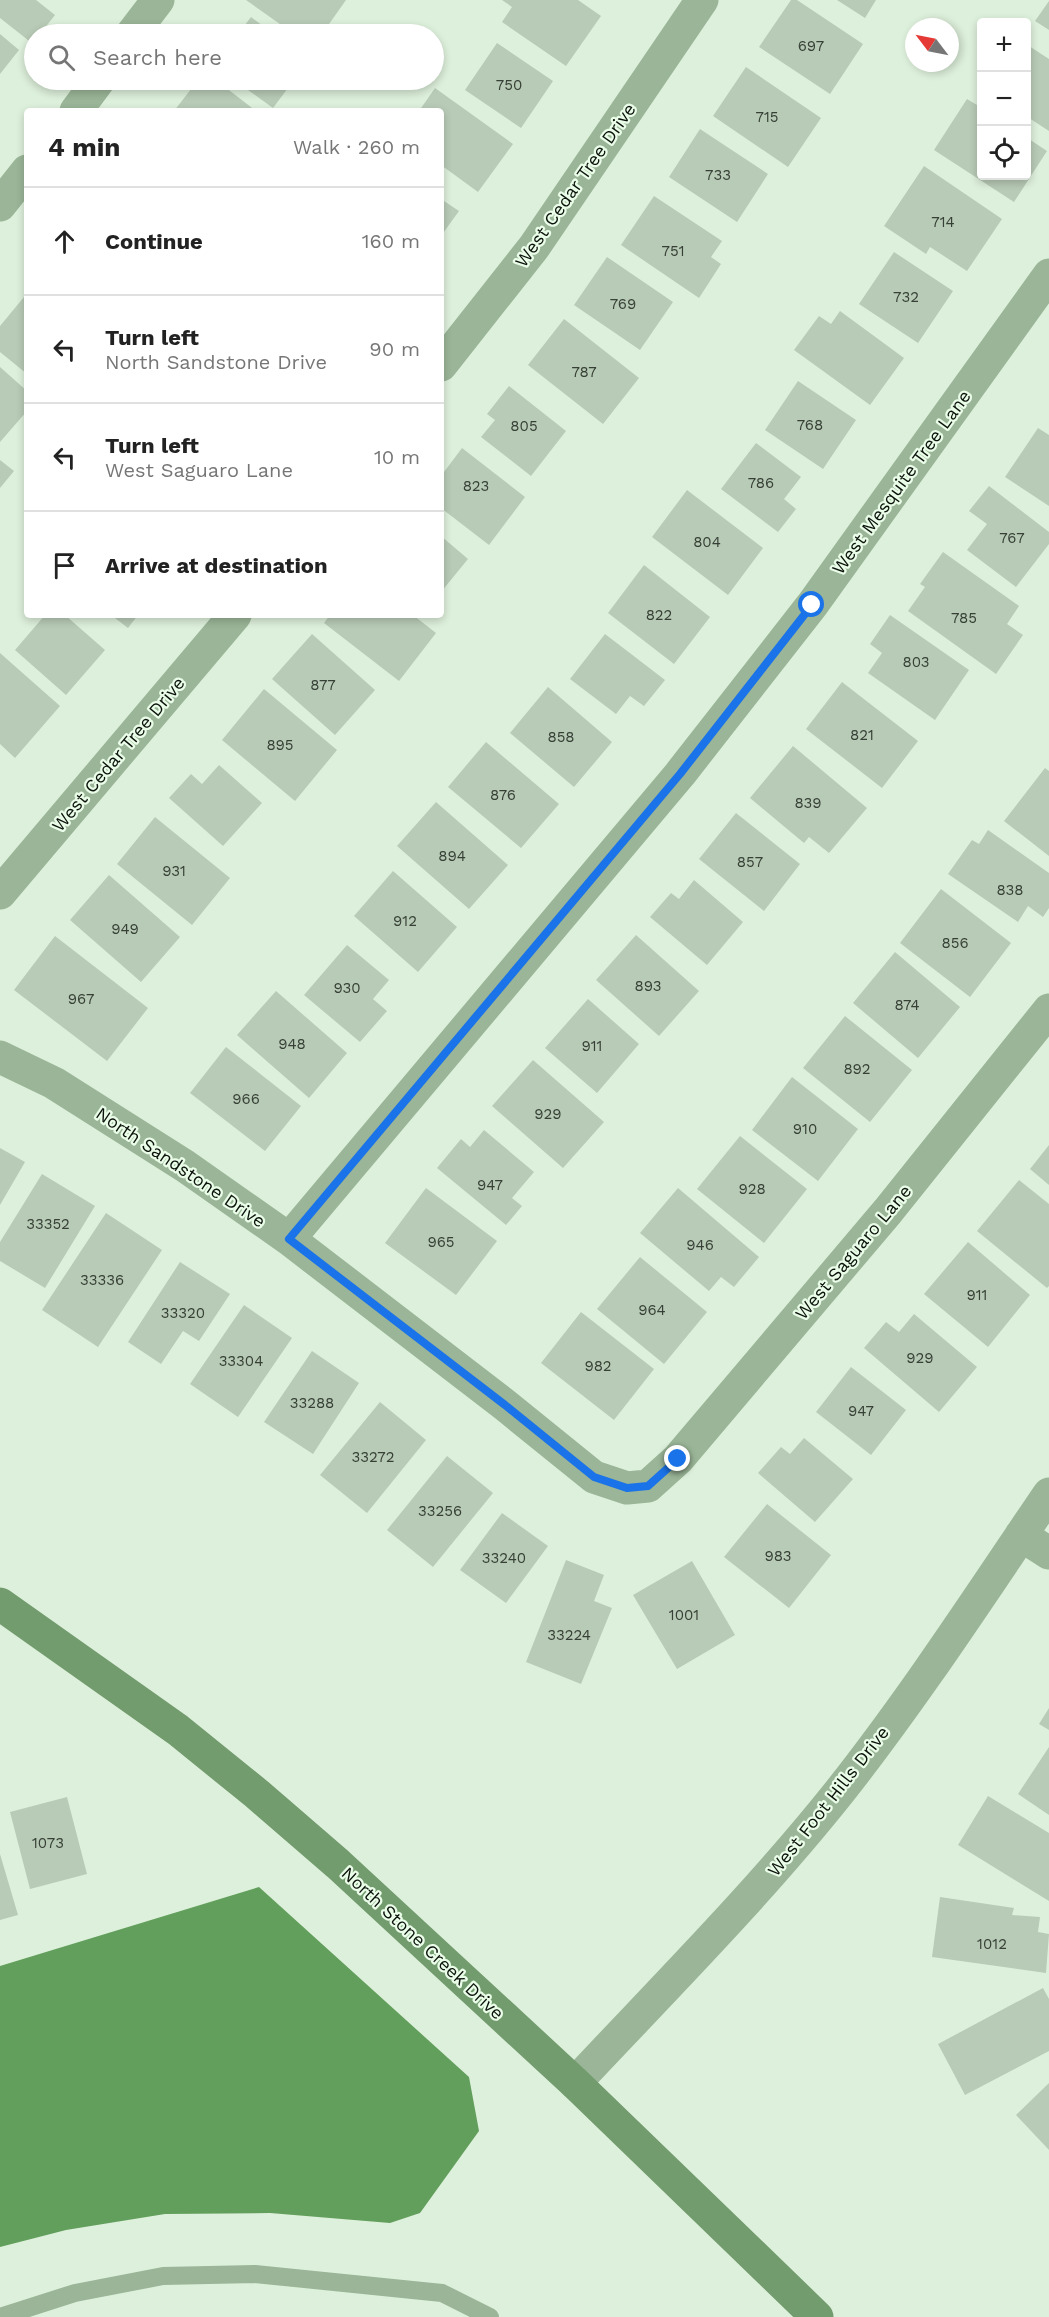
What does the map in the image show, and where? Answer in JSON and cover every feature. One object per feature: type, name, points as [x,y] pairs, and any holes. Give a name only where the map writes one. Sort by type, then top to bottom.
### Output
[{"type":"street","points":[[140,24],[158,0]]},
{"type":"street","name":"West Cedar Tree Drive","points":[[444,361],[534,248],[702,0]]},
{"type":"street","points":[[78,108],[92,90]]},
{"type":"street","points":[[0,205],[24,175]]},
{"type":"street","name":"West Mesquite Tree Lane","points":[[289,1239],[680,774],[812,605],[1049,275]]},
{"type":"street","name":"West Cedar Tree Drive","points":[[0,893],[232,618]]},
{"type":"street","name":"West Saguaro Lane","points":[[648,1486],[678,1459],[888,1211],[1049,1010]]},
{"type":"street","name":"North Sandstone Drive","points":[[0,1056],[54,1083],[185,1166],[289,1239],[505,1405],[594,1477],[627,1488],[648,1486]]},
{"type":"street","name":"West Foot Hills Drive","points":[[575,2083],[767,1878],[841,1790],[921,1681],[1049,1494]]},
{"type":"street","points":[[1021,1535],[1049,1553]]},
{"type":"street","name":"North Stone Creek Drive","points":[[0,1604],[178,1730],[338,1864],[575,2083],[817,2317]]},
{"type":"lane","points":[[0,2317],[75,2293],[163,2276],[255,2274],[442,2293],[490,2317]]},
{"type":"shaded area","points":[[259,1887],[469,2077],[479,2131],[420,2213],[390,2223],[270,2213],[165,2214],[66,2230],[0,2247],[0,1966]]},
{"type":"building","points":[[0,0],[36,0],[55,15],[48,24],[24,24],[24,37],[0,18]]},
{"type":"building","points":[[246,0],[346,0],[329,24],[280,24]]},
{"type":"building","points":[[502,0],[578,0],[601,16],[566,66],[502,22],[512,7]]},
{"type":"building","points":[[791,0],[797,0],[863,44],[830,94],[759,47]]},
{"type":"building","points":[[837,0],[876,0],[865,18]]},
{"type":"building","points":[[1049,1],[1049,30],[1035,21]]},
{"type":"building","points":[[251,17],[260,24],[246,24]]},
{"type":"building","points":[[0,34],[19,50],[0,74]]},
{"type":"building","points":[[497,43],[553,81],[521,128],[465,90]]},
{"type":"building","points":[[1031,47],[1049,59],[1049,131],[1031,119]]},
{"type":"building","points":[[746,67],[821,118],[788,167],[713,116]]},
{"type":"building","points":[[190,90],[229,90],[252,108],[176,108]]},
{"type":"building","points":[[248,90],[286,90],[273,108]]},
{"type":"building","points":[[434,90],[438,90],[513,144],[478,192],[444,167],[444,108],[421,108]]},
{"type":"building","points":[[967,99],[977,105],[977,178],[934,150]]},
{"type":"building","points":[[700,129],[768,174],[737,222],[669,177]]},
{"type":"building","points":[[1031,140],[1047,151],[1031,176]]},
{"type":"building","points":[[924,166],[1002,219],[967,271],[930,247],[926,254],[884,226]]},
{"type":"building","points":[[980,180],[1028,180],[1014,202]]},
{"type":"building","points":[[654,196],[722,241],[711,257],[721,264],[699,298],[621,245]]},
{"type":"building","points":[[444,201],[459,211],[444,232]]},
{"type":"building","points":[[894,252],[953,291],[918,343],[859,304]]},
{"type":"building","points":[[607,257],[673,302],[640,350],[574,305]]},
{"type":"building","points":[[24,297],[24,372],[0,352],[0,326]]},
{"type":"building","points":[[840,311],[904,358],[870,405],[794,350],[819,316],[831,324]]},
{"type":"building","points":[[564,319],[639,378],[603,424],[528,365]]},
{"type":"building","points":[[0,367],[24,388],[24,414],[0,442]]},
{"type":"building","points":[[798,381],[856,420],[823,469],[765,430]]},
{"type":"building","points":[[509,386],[566,431],[531,476],[481,437],[495,420],[487,414]]},
{"type":"building","points":[[1038,428],[1049,435],[1049,506],[1005,477]]},
{"type":"building","points":[[756,443],[801,477],[784,499],[796,509],[778,532],[721,489]]},
{"type":"building","points":[[462,448],[525,497],[489,545],[444,510],[444,472]]},
{"type":"building","points":[[0,460],[14,471],[0,488]]},
{"type":"building","points":[[989,486],[1049,532],[1049,544],[1016,587],[967,550],[987,524],[969,511]]},
{"type":"building","points":[[687,490],[763,548],[728,595],[652,537]]},
{"type":"building","points":[[444,539],[468,559],[444,588]]},
{"type":"building","points":[[943,552],[1019,606],[1007,624],[1023,635],[996,674],[908,611],[925,587],[920,584]]},
{"type":"building","points":[[644,565],[710,617],[674,664],[608,613]]},
{"type":"building","points":[[890,615],[969,670],[935,720],[868,673],[882,653],[870,644]]},
{"type":"building","points":[[42,618],[68,618],[105,650],[66,695],[15,650]]},
{"type":"building","points":[[115,618],[136,618],[128,628]]},
{"type":"building","points":[[328,618],[417,618],[436,633],[399,681],[324,623]]},
{"type":"building","points":[[312,634],[375,690],[335,735],[272,679]]},
{"type":"building","points":[[605,634],[665,680],[644,706],[630,696],[616,714],[570,679]]},
{"type":"building","points":[[0,653],[60,706],[15,758],[0,744]]},
{"type":"building","points":[[842,682],[918,741],[882,788],[806,729]]},
{"type":"building","points":[[548,687],[612,742],[574,787],[510,733]]},
{"type":"building","points":[[264,689],[337,750],[295,801],[222,740]]},
{"type":"building","points":[[486,742],[559,804],[521,848],[448,787]]},
{"type":"building","points":[[793,746],[867,808],[829,853],[809,837],[804,843],[750,798]]},
{"type":"building","points":[[219,765],[262,803],[223,846],[169,798],[191,774],[202,784]]},
{"type":"building","points":[[1045,768],[1049,771],[1049,856],[1004,821]]},
{"type":"building","points":[[436,802],[508,865],[469,909],[397,846]]},
{"type":"building","points":[[736,813],[800,864],[764,911],[699,859]]},
{"type":"building","points":[[155,817],[230,878],[192,925],[117,864]]},
{"type":"building","points":[[988,830],[1049,873],[1049,908],[1043,917],[1028,906],[1018,922],[948,874],[972,840],[979,844]]},
{"type":"building","points":[[393,871],[457,927],[418,972],[354,916]]},
{"type":"building","points":[[109,875],[180,937],[141,982],[70,920]]},
{"type":"building","points":[[694,880],[743,922],[707,965],[650,917],[671,893],[679,899]]},
{"type":"building","points":[[941,889],[1011,943],[970,997],[900,943]]},
{"type":"building","points":[[636,935],[699,991],[659,1036],[596,980]]},
{"type":"building","points":[[55,936],[148,1008],[107,1061],[14,990]]},
{"type":"building","points":[[347,945],[389,980],[373,999],[387,1011],[360,1042],[304,995]]},
{"type":"building","points":[[895,952],[960,1007],[918,1058],[853,1003]]},
{"type":"building","points":[[276,991],[347,1053],[309,1098],[237,1035]]},
{"type":"building","points":[[588,999],[639,1044],[597,1093],[545,1048]]},
{"type":"building","points":[[845,1016],[912,1070],[870,1122],[803,1068]]},
{"type":"building","points":[[226,1047],[301,1106],[265,1151],[190,1093]]},
{"type":"building","points":[[533,1060],[604,1122],[563,1168],[492,1106]]},
{"type":"building","points":[[792,1077],[858,1129],[818,1181],[752,1130]]},
{"type":"building","points":[[484,1130],[534,1172],[512,1198],[522,1206],[506,1225],[437,1168],[461,1139],[470,1147]]},
{"type":"building","points":[[740,1136],[807,1189],[764,1243],[697,1189]]},
{"type":"building","points":[[1049,1145],[1049,1185],[1030,1169]]},
{"type":"building","points":[[0,1148],[25,1162],[0,1205]]},
{"type":"building","points":[[42,1174],[95,1206],[45,1288],[0,1261],[0,1242]]},
{"type":"building","points":[[1019,1180],[1049,1204],[1049,1286],[1047,1288],[977,1231]]},
{"type":"building","points":[[426,1188],[497,1241],[456,1295],[385,1243]]},
{"type":"building","points":[[678,1188],[759,1257],[734,1287],[721,1277],[709,1291],[640,1233]]},
{"type":"building","points":[[106,1213],[162,1250],[98,1347],[42,1310]]},
{"type":"building","points":[[968,1242],[1030,1295],[988,1347],[924,1294]]},
{"type":"building","points":[[640,1257],[707,1312],[664,1364],[597,1309]]},
{"type":"building","points":[[180,1262],[230,1294],[199,1341],[183,1331],[161,1364],[128,1342]]},
{"type":"building","points":[[244,1305],[292,1338],[238,1417],[190,1384]]},
{"type":"building","points":[[581,1312],[654,1369],[614,1420],[541,1363]]},
{"type":"building","points":[[914,1314],[977,1367],[939,1412],[864,1348],[886,1322],[899,1332]]},
{"type":"building","points":[[312,1351],[359,1383],[313,1454],[264,1422]]},
{"type":"building","points":[[851,1367],[906,1410],[871,1455],[816,1412]]},
{"type":"building","points":[[380,1402],[426,1440],[367,1513],[320,1475]]},
{"type":"building","points":[[804,1438],[853,1479],[815,1522],[758,1473],[781,1447],[790,1454]]},
{"type":"building","points":[[447,1456],[493,1493],[433,1567],[387,1530]]},
{"type":"building","points":[[767,1504],[831,1555],[789,1608],[724,1557]]},
{"type":"building","points":[[502,1513],[548,1546],[506,1603],[460,1570]]},
{"type":"building","points":[[566,1560],[604,1575],[594,1601],[612,1608],[581,1684],[526,1662]]},
{"type":"building","points":[[692,1561],[735,1635],[677,1669],[633,1595]]},
{"type":"building","points":[[1049,1708],[1049,1730],[1039,1724]]},
{"type":"building","points":[[1049,1747],[1049,1815],[1018,1794]]},
{"type":"building","points":[[988,1796],[1049,1833],[1049,1901],[958,1845]]},
{"type":"building","points":[[67,1797],[87,1874],[30,1889],[10,1812]]},
{"type":"building","points":[[0,1854],[18,1915],[0,1920]]},
{"type":"building","points":[[940,1897],[1014,1908],[1012,1915],[1040,1917],[1038,1932],[1049,1934],[1046,1973],[932,1957]]},
{"type":"building","points":[[1043,1988],[1049,1999],[1049,2051],[965,2095],[938,2044]]},
{"type":"building","points":[[1049,2083],[1049,2150],[1016,2115]]},
{"type":"route","points":[[678,1459],[648,1486],[627,1488],[594,1477],[505,1405],[289,1239],[680,774],[812,605]]}]
